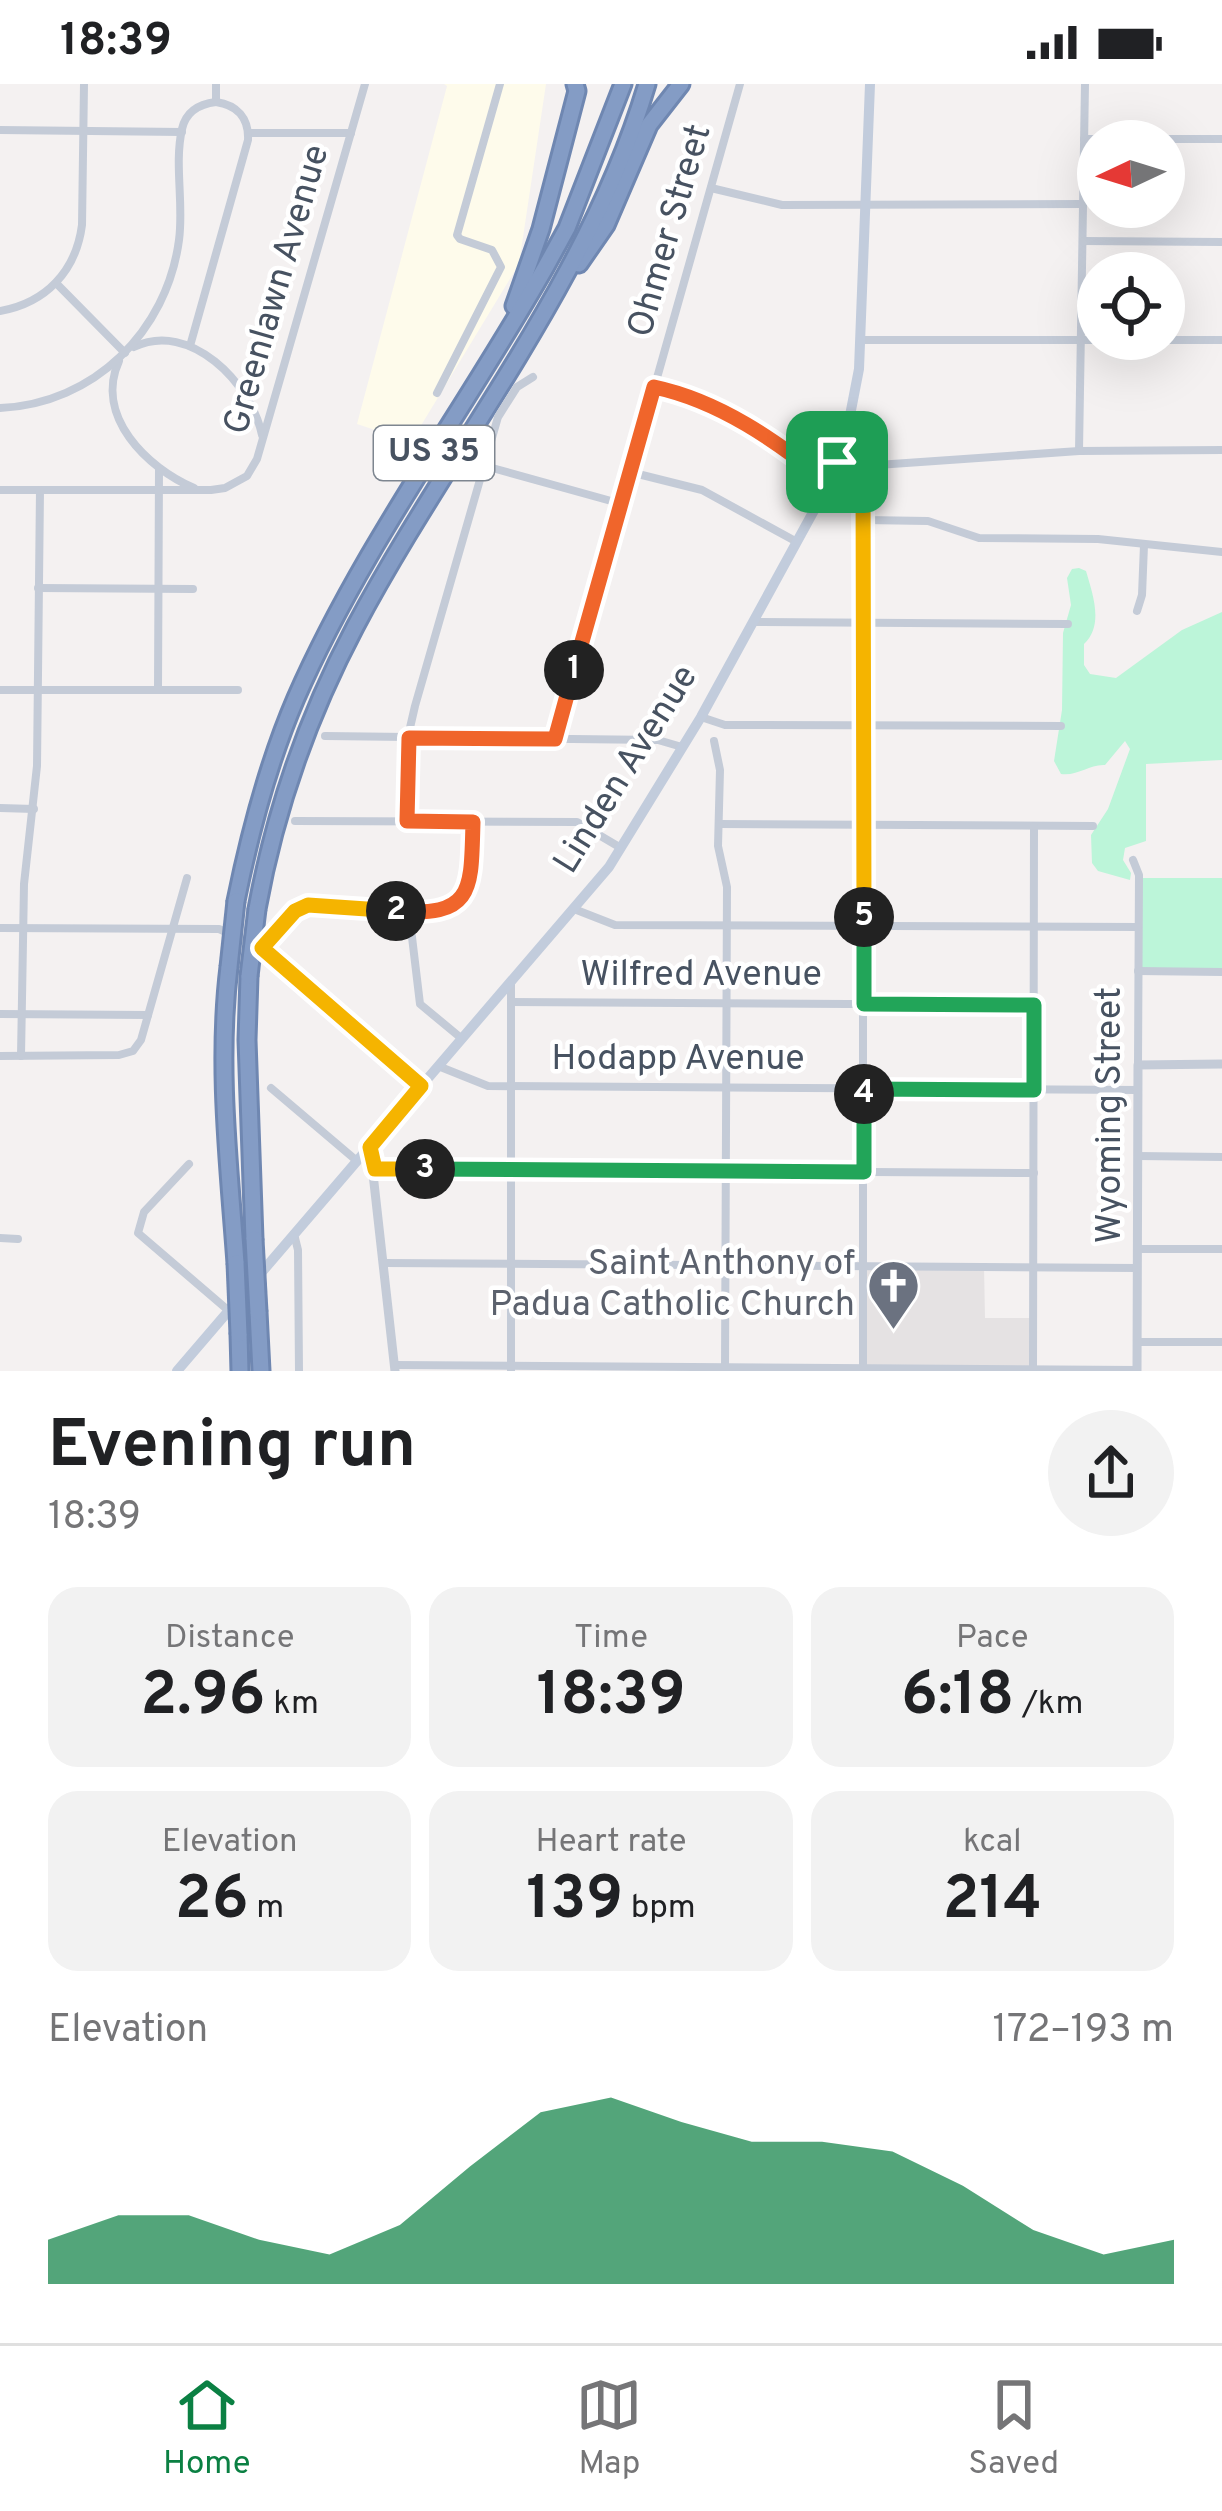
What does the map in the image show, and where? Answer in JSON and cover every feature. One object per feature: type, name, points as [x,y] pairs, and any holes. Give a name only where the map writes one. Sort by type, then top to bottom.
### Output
[{"type":"highway","name":"US 35","points":[[240,1371],[224,1031],[236,902],[260,801],[296,700],[356,581],[567,228],[623,84]]},
{"type":"highway","name":"US 35","points":[[262,1371],[248,1097],[249,976],[274,828],[325,688],[356,624],[524,347],[611,179],[647,84]]},
{"type":"highway","points":[[524,347],[606,225],[649,125],[681,84]]},
{"type":"highway","points":[[493,357],[530,264],[577,86]]},
{"type":"main road","name":"Linden Avenue","points":[[178,1371],[621,848],[753,622],[828,482],[852,413],[868,204],[870,84]]},
{"type":"street","points":[[0,310],[30,302],[56,283],[74,256],[81,236],[84,84]]},
{"type":"street","points":[[216,84],[216,102]]},
{"type":"street","name":"Greenlawn Avenue","points":[[0,490],[225,488],[247,476],[262,441],[365,84]]},
{"type":"street","points":[[436,394],[501,267],[492,250],[458,237],[500,84]]},
{"type":"street","name":"Ohmer Street","points":[[555,739],[740,84]]},
{"type":"street","points":[[1084,120],[1085,84]]},
{"type":"street","points":[[190,346],[248,133],[236,110],[216,102],[191,112],[182,132],[181,226],[175,264],[160,304],[112,382],[116,411],[139,450],[159,469],[199,489]]},
{"type":"street","points":[[0,130],[182,132]]},
{"type":"street","points":[[248,133],[351,133]]},
{"type":"street","points":[[1185,139],[1222,139]]},
{"type":"street","points":[[711,188],[770,204],[1077,204]]},
{"type":"street","points":[[1083,228],[1083,252]]},
{"type":"street","points":[[1083,242],[1222,242]]},
{"type":"street","points":[[56,283],[126,353]]},
{"type":"street","points":[[0,409],[37,404],[66,393],[126,353],[155,340],[190,346],[234,380],[259,423],[262,441]]},
{"type":"street","points":[[860,340],[1077,340]]},
{"type":"street","points":[[1185,340],[1222,340]]},
{"type":"street","points":[[1079,451],[1081,360]]},
{"type":"street","points":[[407,821],[409,738],[485,466],[502,408],[519,384],[533,377]]},
{"type":"street","points":[[654,387],[708,404],[779,443],[828,482]]},
{"type":"street","points":[[837,462],[863,466],[1079,451],[1222,450]]},
{"type":"street","points":[[485,466],[622,503]]},
{"type":"street","points":[[863,466],[863,1369]]},
{"type":"street","points":[[158,689],[159,469]]},
{"type":"street","points":[[630,472],[702,490],[796,542]]},
{"type":"street","points":[[21,1056],[23,928],[38,690],[40,490]]},
{"type":"street","points":[[864,520],[928,521],[979,538],[1098,539],[1222,552]]},
{"type":"street","points":[[1137,611],[1144,545]]},
{"type":"street","points":[[38,588],[194,589]]},
{"type":"street","points":[[753,622],[1068,624]]},
{"type":"street","points":[[0,690],[238,689]]},
{"type":"street","points":[[700,716],[725,725],[1061,726]]},
{"type":"street","points":[[325,736],[658,740],[682,747]]},
{"type":"street","points":[[714,741],[721,770],[718,846],[727,878],[725,1369]]},
{"type":"street","points":[[0,808],[34,809]]},
{"type":"street","points":[[295,821],[577,822],[621,848]]},
{"type":"street","points":[[262,948],[295,911],[308,905],[438,912],[463,898],[471,877],[473,822]]},
{"type":"street","points":[[719,824],[1093,826]]},
{"type":"street","points":[[1033,1370],[1034,826]]},
{"type":"street","name":"Wyoming Street","points":[[1133,860],[1138,875],[1137,1370]]},
{"type":"street","points":[[0,1056],[133,1051],[141,1040],[188,878]]},
{"type":"street","points":[[574,909],[615,925],[1138,927]]},
{"type":"street","points":[[409,912],[420,1004],[461,1038]]},
{"type":"street","points":[[0,928],[219,928],[262,948],[421,1086]]},
{"type":"street","points":[[1138,971],[1222,972]]},
{"type":"street","points":[[511,981],[511,1368]]},
{"type":"street","name":"Wilfred Avenue","points":[[511,1002],[1034,1005]]},
{"type":"street","points":[[0,1014],[148,1015]]},
{"type":"street","points":[[1138,1065],[1222,1064]]},
{"type":"street","name":"Hodapp Avenue","points":[[438,1066],[484,1085],[512,1086],[1138,1090]]},
{"type":"street","points":[[271,1088],[357,1161]]},
{"type":"street","points":[[370,1147],[395,1368],[1137,1370]]},
{"type":"street","points":[[1138,1156],[1222,1157]]},
{"type":"street","points":[[189,1164],[144,1212],[138,1233],[229,1311]]},
{"type":"street","points":[[375,1169],[1034,1173]]},
{"type":"street","points":[[294,1234],[299,1371]]},
{"type":"street","points":[[0,1238],[18,1239]]},
{"type":"street","points":[[1137,1249],[1222,1250]]},
{"type":"street","points":[[385,1263],[1137,1268]]},
{"type":"street","points":[[1137,1342],[1222,1342]]},
{"type":"shaded area","points":[[444,84],[546,84],[519,264],[411,442],[357,424]]},
{"type":"shaded area","points":[[863,1266],[984,1266],[985,1318],[1033,1318],[1033,1369],[863,1367]]},
{"type":"green space","points":[[1072,569],[1086,571],[1095,609],[1094,628],[1084,644],[1084,665],[1090,674],[1116,678],[1182,630],[1222,612],[1222,760],[1146,764],[1146,841],[1125,848],[1123,860],[1130,880],[1098,871],[1092,863],[1091,835],[1108,809],[1130,749],[1125,741],[1105,765],[1061,774],[1054,761],[1062,710],[1063,633],[1071,605],[1067,578]]},
{"type":"green space","points":[[1138,878],[1222,878],[1222,972],[1138,971]]},
{"type":"place","name":"Saint Anthony of Padua Catholic Church","points":[[894,1332]]},
{"type":"route","points":[[654,387],[708,404],[779,443],[828,482],[837,462],[863,466],[864,1004],[1034,1005],[1034,1090],[864,1089],[864,1172],[375,1169],[370,1147],[421,1086],[262,948],[295,911],[308,905],[430,913],[453,907],[463,898],[471,877],[473,822],[407,821],[409,738],[555,739],[654,387]]}]
